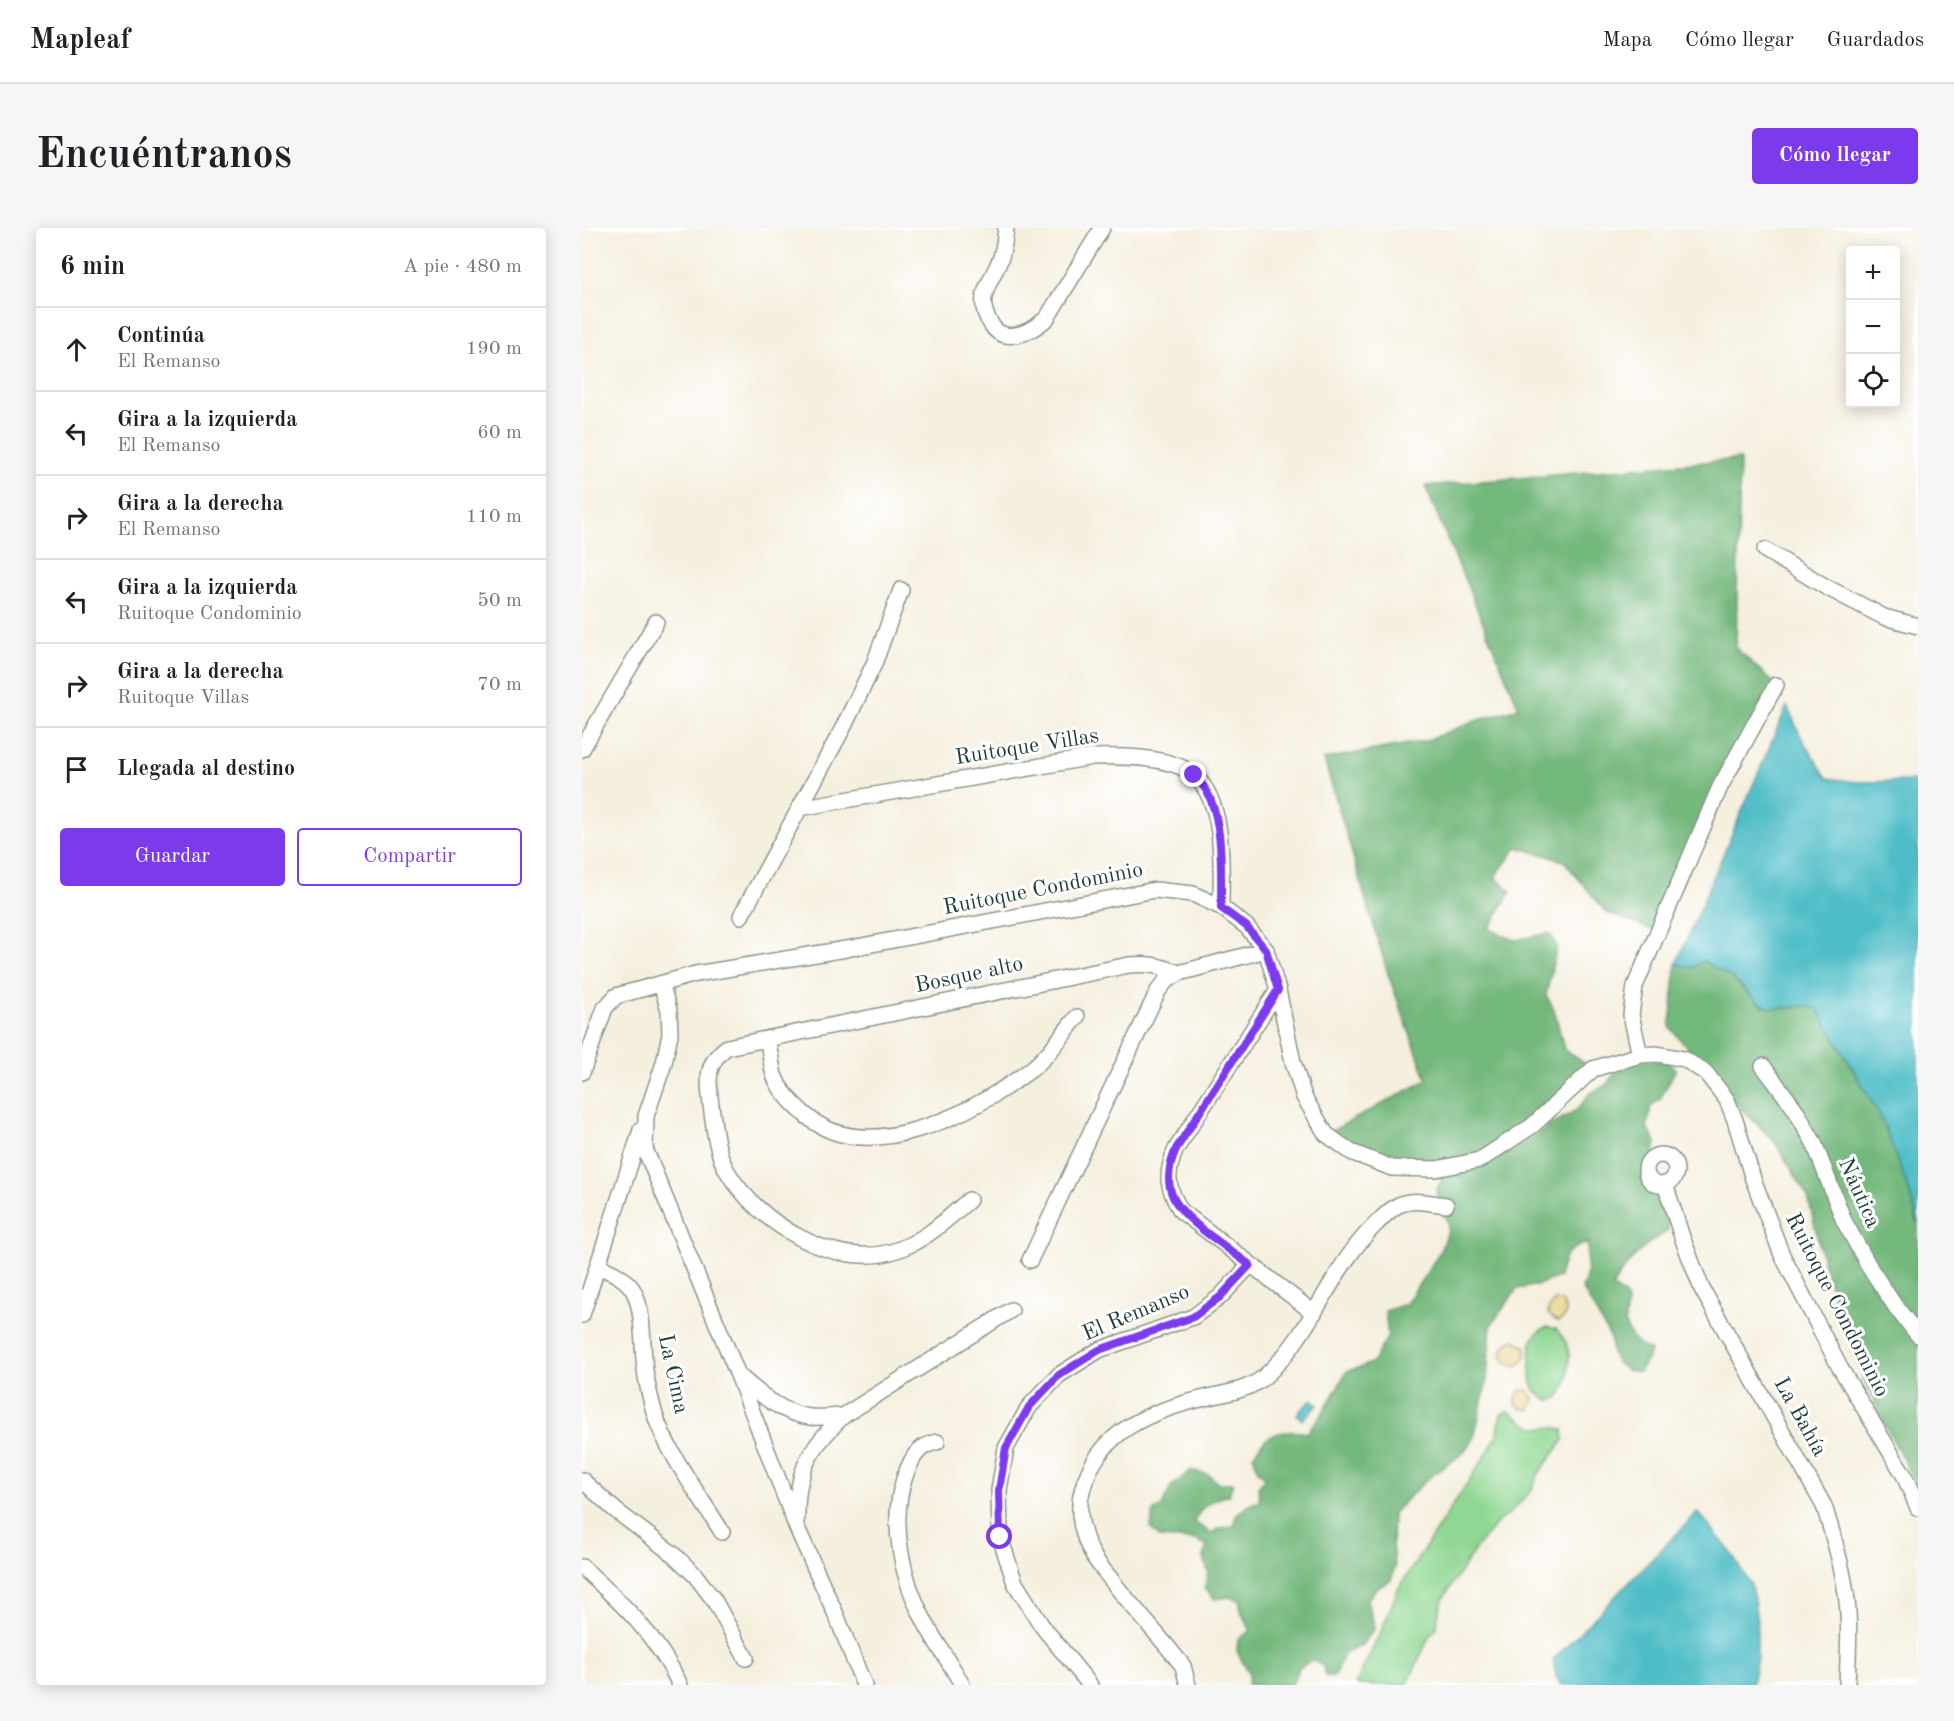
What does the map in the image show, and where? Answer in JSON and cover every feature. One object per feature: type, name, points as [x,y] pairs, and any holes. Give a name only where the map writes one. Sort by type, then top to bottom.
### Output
[{"type":"street","points":[[1006,228],[1005,244],[1000,260],[985,291],[982,303],[984,313],[993,327],[1000,334],[1005,335],[1022,333],[1039,325],[1047,318],[1102,228]]},
{"type":"street","points":[[1765,550],[1827,587],[1884,617],[1918,626]]},
{"type":"street","points":[[741,916],[843,728],[874,663],[901,590]]},
{"type":"street","points":[[582,749],[656,622]]},
{"type":"street","points":[[1640,1055],[1631,1015],[1635,986],[1720,787],[1776,685]]},
{"type":"street","name":"Ruitoque Villas","points":[[799,808],[1093,758],[1112,756],[1161,761],[1180,766],[1194,775],[1206,790],[1216,816],[1221,862],[1221,908]]},
{"type":"street","name":"Ruitoque Condominio","points":[[582,1072],[586,1051],[598,1029],[605,1008],[616,996],[696,974],[846,949],[1155,890],[1193,894],[1221,908],[1246,926],[1266,950],[1278,990],[1293,1062],[1304,1097],[1326,1134],[1351,1152],[1392,1168],[1436,1170],[1480,1160],[1532,1126],[1593,1069],[1640,1055],[1657,1053],[1684,1059],[1706,1073],[1727,1100],[1753,1179],[1782,1255],[1839,1366],[1904,1475],[1918,1508]]},
{"type":"street","points":[[1030,1260],[1158,991],[1166,981],[1179,974],[1266,950]]},
{"type":"street","name":"Bosque alto","points":[[969,1200],[926,1237],[893,1252],[859,1256],[822,1248],[788,1232],[753,1203],[727,1170],[714,1133],[708,1088],[712,1063],[727,1047],[1129,965],[1146,963],[1163,966],[1179,974]]},
{"type":"street","points":[[582,1315],[664,1063],[670,1034],[669,1011],[662,984]]},
{"type":"street","points":[[1278,990],[1176,1149],[1170,1164],[1168,1181],[1172,1197],[1181,1211],[1314,1313]]},
{"type":"street","points":[[768,1039],[775,1076],[789,1099],[802,1113],[809,1119],[837,1132],[870,1137],[906,1134],[943,1121],[982,1101],[1030,1070],[1054,1046],[1077,1017]]},
{"type":"street","points":[[582,1031],[598,1029]]},
{"type":"street","name":"Náutica","points":[[1763,1066],[1795,1108],[1814,1143],[1844,1221],[1870,1268],[1895,1306],[1918,1335]]},
{"type":"street","points":[[646,1116],[645,1149],[738,1375],[797,1528],[837,1617],[864,1685]]},
{"type":"street","name":"La Bahía","points":[[1665,1184],[1702,1289],[1824,1506],[1846,1588],[1849,1645],[1846,1685]]},
{"type":"street","points":[[1188,1685],[1183,1666],[1094,1557],[1081,1524],[1081,1493],[1093,1462],[1113,1438],[1138,1420],[1170,1407],[1236,1392],[1262,1379],[1283,1358],[1348,1257],[1384,1216],[1401,1204],[1419,1202],[1446,1204]]},
{"type":"street","name":"El Remanso","points":[[1090,1685],[1042,1626],[1015,1583],[1000,1537],[999,1490],[1006,1448],[1029,1407],[1059,1375],[1099,1350],[1193,1317],[1220,1297],[1250,1265]]},
{"type":"street","name":"La Cima","points":[[598,1266],[616,1274],[634,1290],[638,1302],[645,1371],[656,1416],[671,1449],[722,1532]]},
{"type":"street","points":[[797,1528],[797,1494],[805,1465],[821,1438],[843,1416],[1011,1310]]},
{"type":"street","points":[[738,1375],[762,1396],[784,1409],[810,1417],[843,1416]]},
{"type":"street","points":[[937,1442],[924,1445],[915,1454],[907,1471],[900,1490],[899,1537],[910,1588],[924,1621],[962,1685]]},
{"type":"street","points":[[582,1480],[615,1510],[673,1554],[695,1575],[714,1600],[746,1658]]},
{"type":"street","points":[[582,1567],[622,1603],[651,1637],[675,1673],[680,1685]]},
{"type":"green space","points":[[1740,459],[1736,648],[1776,685],[1658,932],[1606,912],[1564,861],[1517,847],[1495,877],[1511,891],[1489,929],[1515,940],[1549,933],[1557,946],[1546,995],[1555,1012],[1564,1049],[1593,1069],[1480,1160],[1392,1168],[1326,1134],[1427,1080],[1388,974],[1324,759],[1425,741],[1478,720],[1519,708],[1425,486]]},
{"type":"green space","points":[[1703,961],[1728,975],[1763,1005],[1781,1009],[1807,1006],[1818,1010],[1881,1117],[1909,1191],[1918,1223],[1918,1487],[1865,1382],[1827,1278],[1808,1197],[1775,1142],[1718,1085],[1670,1027],[1676,964],[1692,968]]},
{"type":"green space","points":[[1631,1061],[1668,1061],[1676,1069],[1660,1099],[1651,1106],[1647,1128],[1656,1142],[1651,1177],[1668,1207],[1668,1231],[1636,1255],[1612,1287],[1625,1295],[1627,1329],[1636,1342],[1650,1350],[1648,1358],[1639,1372],[1626,1370],[1616,1362],[1610,1337],[1582,1288],[1586,1279],[1588,1243],[1567,1254],[1559,1277],[1538,1285],[1517,1289],[1491,1325],[1487,1380],[1474,1438],[1462,1454],[1426,1480],[1393,1513],[1392,1545],[1395,1567],[1391,1580],[1376,1589],[1367,1600],[1375,1628],[1362,1645],[1343,1655],[1335,1676],[1325,1676],[1323,1666],[1313,1660],[1298,1668],[1292,1685],[1248,1685],[1249,1674],[1237,1651],[1238,1639],[1251,1631],[1242,1614],[1239,1600],[1229,1597],[1214,1599],[1205,1587],[1208,1572],[1204,1557],[1207,1545],[1196,1540],[1160,1538],[1151,1528],[1153,1512],[1162,1506],[1171,1487],[1191,1470],[1209,1475],[1218,1483],[1233,1483],[1229,1495],[1208,1504],[1194,1522],[1211,1533],[1220,1528],[1234,1526],[1236,1515],[1249,1505],[1260,1501],[1258,1487],[1266,1478],[1258,1470],[1253,1455],[1259,1447],[1270,1436],[1280,1433],[1291,1431],[1307,1433],[1322,1414],[1347,1371],[1373,1362],[1388,1336],[1385,1311],[1406,1304],[1432,1264],[1448,1231],[1448,1222],[1441,1209],[1436,1191],[1442,1179],[1509,1153],[1578,1109],[1589,1094],[1606,1085],[1614,1074],[1622,1071]]},
{"type":"green space","points":[[1548,1327],[1556,1329],[1564,1339],[1569,1357],[1565,1386],[1559,1397],[1550,1401],[1535,1390],[1530,1364],[1533,1339],[1539,1331]]},
{"type":"green space","points":[[1509,1411],[1531,1426],[1563,1429],[1564,1440],[1539,1473],[1532,1490],[1499,1521],[1475,1549],[1444,1597],[1438,1614],[1437,1628],[1430,1635],[1407,1685],[1355,1685],[1383,1627],[1398,1589],[1491,1447],[1498,1433],[1501,1414]]},
{"type":"sand","points":[[1556,1300],[1562,1301],[1566,1310],[1564,1318],[1558,1322],[1548,1314],[1548,1309]]},
{"type":"sand","points":[[1515,1340],[1526,1347],[1525,1358],[1517,1367],[1506,1362],[1502,1351],[1509,1341]]},
{"type":"sand","points":[[1521,1390],[1528,1390],[1535,1400],[1529,1410],[1520,1408],[1516,1404],[1517,1394]]},
{"type":"water","points":[[1787,706],[1802,739],[1827,778],[1857,782],[1918,781],[1918,1223],[1909,1191],[1881,1117],[1818,1010],[1807,1006],[1781,1009],[1768,1007],[1732,978],[1703,961],[1692,968],[1676,964]]},
{"type":"water","points":[[1312,1399],[1318,1405],[1302,1420],[1297,1414]]},
{"type":"water","points":[[1698,1512],[1730,1551],[1752,1587],[1757,1621],[1757,1656],[1752,1685],[1561,1685],[1556,1676],[1553,1660]]},
{"type":"route","points":[[1000,1537],[999,1490],[1006,1448],[1029,1407],[1059,1375],[1099,1350],[1193,1317],[1220,1297],[1250,1265],[1181,1211],[1172,1197],[1168,1181],[1170,1164],[1176,1149],[1278,990],[1266,950],[1246,926],[1221,908],[1221,862],[1216,816],[1206,790],[1194,775]]}]
